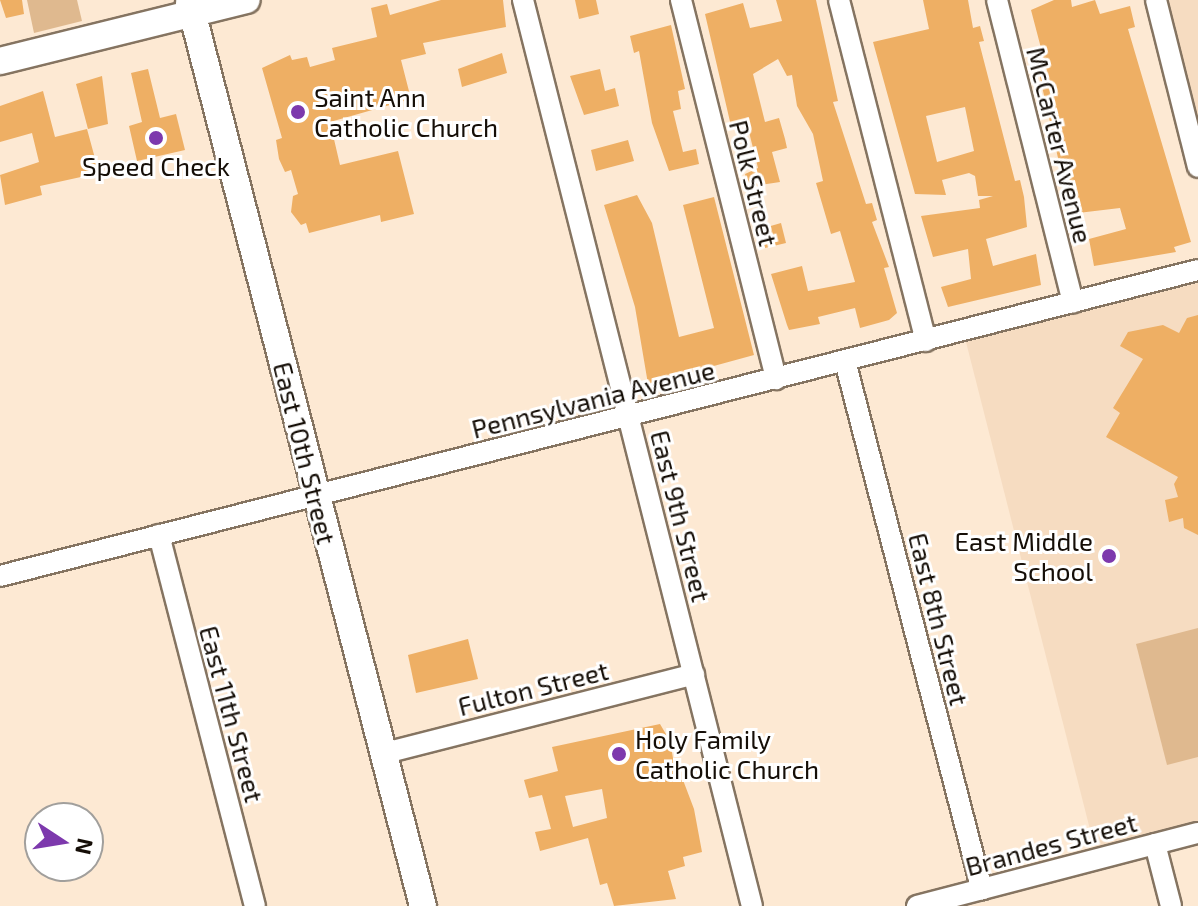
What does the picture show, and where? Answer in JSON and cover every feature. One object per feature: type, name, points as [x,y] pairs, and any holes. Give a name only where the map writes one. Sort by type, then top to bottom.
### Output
[{"type":"street","points":[[0,61],[190,6],[247,0]]},
{"type":"street","name":"East 9th Street","points":[[523,0],[752,906]]},
{"type":"street","name":"Polk Street","points":[[681,0],[776,379]]},
{"type":"street","points":[[839,0],[926,341]]},
{"type":"street","name":"McCarter Avenue","points":[[997,0],[1073,303]]},
{"type":"street","points":[[1156,0],[1198,167]]},
{"type":"street","name":"East 10th Street","points":[[190,6],[423,906]]},
{"type":"street","name":"Pennsylvania Avenue","points":[[1,571],[316,496],[1198,270]]},
{"type":"street","name":"East 8th Street","points":[[845,361],[982,890]]},
{"type":"street","name":"East 11th Street","points":[[159,535],[255,906]]},
{"type":"street","name":"Fulton Street","points":[[385,753],[694,674]]},
{"type":"street","name":"Brandes Street","points":[[928,905],[1198,833]]},
{"type":"street","points":[[1155,844],[1171,906]]},
{"type":"shaded area","points":[[27,0],[77,0],[82,21],[34,33]]},
{"type":"shaded area","points":[[1165,0],[1198,0],[1198,128]]},
{"type":"shaded area","name":"East Middle School","points":[[1198,283],[1198,826],[1096,853],[966,342]]},
{"type":"shaded area","points":[[1198,628],[1198,757],[1167,765],[1136,644]]},
{"type":"building","points":[[0,0],[22,0],[24,14],[6,18]]},
{"type":"building","points":[[441,0],[503,0],[506,27],[423,43],[426,54],[401,60],[411,99],[330,122],[340,165],[398,151],[414,214],[381,222],[380,215],[309,233],[306,223],[301,225],[291,212],[293,196],[298,194],[291,170],[285,172],[279,159],[276,140],[282,138],[262,68],[290,55],[292,60],[307,57],[310,67],[335,60],[332,48],[377,37],[371,8],[387,4],[390,15]]},
{"type":"building","points":[[575,0],[596,0],[599,14],[579,19]]},
{"type":"building","points":[[776,0],[816,0],[838,101],[833,102],[866,204],[872,203],[877,220],[872,222],[889,267],[884,268],[897,313],[889,320],[860,328],[855,308],[818,317],[820,324],[789,330],[787,325],[771,274],[802,266],[808,291],[855,282],[840,231],[831,234],[816,183],[823,181],[813,134],[797,106],[792,75],[787,76],[778,59],[753,74],[765,122],[779,118],[785,139],[787,148],[772,152],[780,182],[748,187],[745,174],[758,168],[747,124],[731,126],[705,14],[743,3],[750,28],[782,21]]},
{"type":"building","points":[[923,0],[968,0],[973,28],[980,26],[984,41],[979,42],[1015,181],[1020,180],[1027,227],[986,239],[993,266],[1036,254],[1041,285],[948,307],[941,287],[971,279],[968,249],[933,257],[921,216],[980,208],[979,200],[993,196],[978,196],[975,176],[969,173],[942,180],[946,195],[915,194],[873,42],[929,29]],"holes":[[[965,107],[974,151],[937,162],[926,116]]]},
{"type":"building","points":[[1054,0],[1071,0],[1072,7],[1095,0],[1100,14],[1130,6],[1135,27],[1128,29],[1191,242],[1174,247],[1176,252],[1094,266],[1089,239],[1126,229],[1120,208],[1078,213],[1072,187],[1060,167],[1039,73],[1047,71],[1031,10]]},
{"type":"building","points":[[671,25],[685,89],[678,91],[681,109],[673,111],[683,152],[696,149],[699,164],[669,171],[652,123],[639,51],[634,53],[630,36]]},
{"type":"building","points":[[502,53],[507,73],[462,87],[458,69]]},
{"type":"building","points":[[148,69],[160,118],[176,114],[185,150],[137,161],[129,126],[142,122],[131,73]]},
{"type":"building","points":[[600,69],[605,91],[615,88],[619,106],[584,115],[570,76]]},
{"type":"building","points":[[102,76],[108,124],[88,129],[76,84]]},
{"type":"building","points":[[43,91],[55,137],[87,129],[99,173],[40,186],[42,195],[5,205],[0,175],[39,162],[32,133],[0,142],[0,106]]},
{"type":"building","points":[[628,140],[634,161],[596,171],[591,150]]},
{"type":"building","points":[[637,195],[652,223],[679,337],[714,328],[683,205],[714,197],[754,355],[648,384],[635,307],[604,205]]},
{"type":"building","points":[[781,223],[786,243],[765,248],[760,229]]},
{"type":"building","points":[[1198,315],[1198,535],[1184,528],[1183,518],[1169,522],[1165,500],[1178,497],[1174,484],[1178,477],[1106,437],[1120,413],[1113,408],[1143,359],[1120,346],[1128,332],[1163,325],[1179,333],[1187,318]]},
{"type":"building","points":[[468,639],[478,679],[416,693],[408,655]]},
{"type":"building","points":[[660,724],[670,741],[677,781],[683,780],[694,809],[702,852],[683,857],[685,866],[668,871],[676,899],[614,906],[607,883],[600,885],[588,838],[540,851],[535,832],[551,829],[542,795],[529,798],[524,780],[558,771],[552,747]],"holes":[[[602,789],[607,818],[573,827],[565,796]]]},
{"type":"place","name":"Saint Ann Catholic Church","points":[[298,112]]},
{"type":"place","name":"Speed Check","points":[[156,138]]},
{"type":"place","name":"East Middle School","points":[[1109,556]]},
{"type":"place","name":"Holy Family Catholic Church","points":[[619,754]]}]
